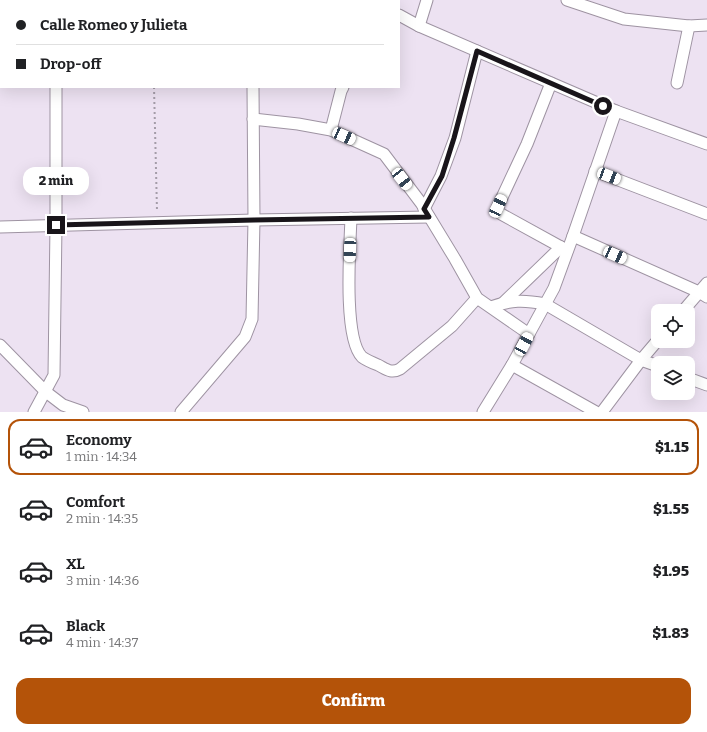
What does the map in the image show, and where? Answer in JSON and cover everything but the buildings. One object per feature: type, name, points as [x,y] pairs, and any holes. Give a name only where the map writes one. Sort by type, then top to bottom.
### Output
[{"type":"street","points":[[419,26],[427,0]]},
{"type":"street","points":[[567,0],[624,19],[689,26],[707,25]]},
{"type":"street","points":[[400,16],[419,26],[616,111],[707,144]]},
{"type":"street","points":[[677,83],[689,26]]},
{"type":"street","points":[[427,213],[442,176],[452,144],[477,51]]},
{"type":"street","points":[[551,83],[527,144],[498,206],[498,211],[564,249]]},
{"type":"street","points":[[34,412],[54,375],[56,88]]},
{"type":"street","points":[[181,412],[245,336],[252,319],[254,220],[253,88]]},
{"type":"street","points":[[331,130],[342,88]]},
{"type":"street","points":[[503,303],[564,249],[573,236],[616,111]]},
{"type":"street","points":[[253,119],[298,124],[331,130],[384,154],[421,203],[477,298],[529,334]]},
{"type":"street","points":[[595,171],[707,214]]},
{"type":"street","points":[[0,227],[351,218],[427,213]]},
{"type":"street","points":[[351,218],[348,297],[352,333],[358,351],[362,357],[390,371],[395,372],[400,370],[452,326],[477,298]]},
{"type":"street","points":[[573,236],[703,295]]},
{"type":"street","points":[[483,412],[512,365],[554,288],[564,249]]},
{"type":"street","points":[[692,304],[703,295],[707,283]]},
{"type":"street","points":[[490,307],[503,303],[530,301],[545,304],[641,360],[651,364]]},
{"type":"street","points":[[0,345],[46,392],[63,405],[83,412]]},
{"type":"street","points":[[602,412],[651,348]]},
{"type":"street","points":[[512,365],[596,412]]},
{"type":"street","points":[[695,381],[707,385]]},
{"type":"path","points":[[154,88],[157,222]]},
{"type":"route","points":[[56,225],[429,217],[424,209],[442,176],[454,138],[477,51],[603,106]]}]
